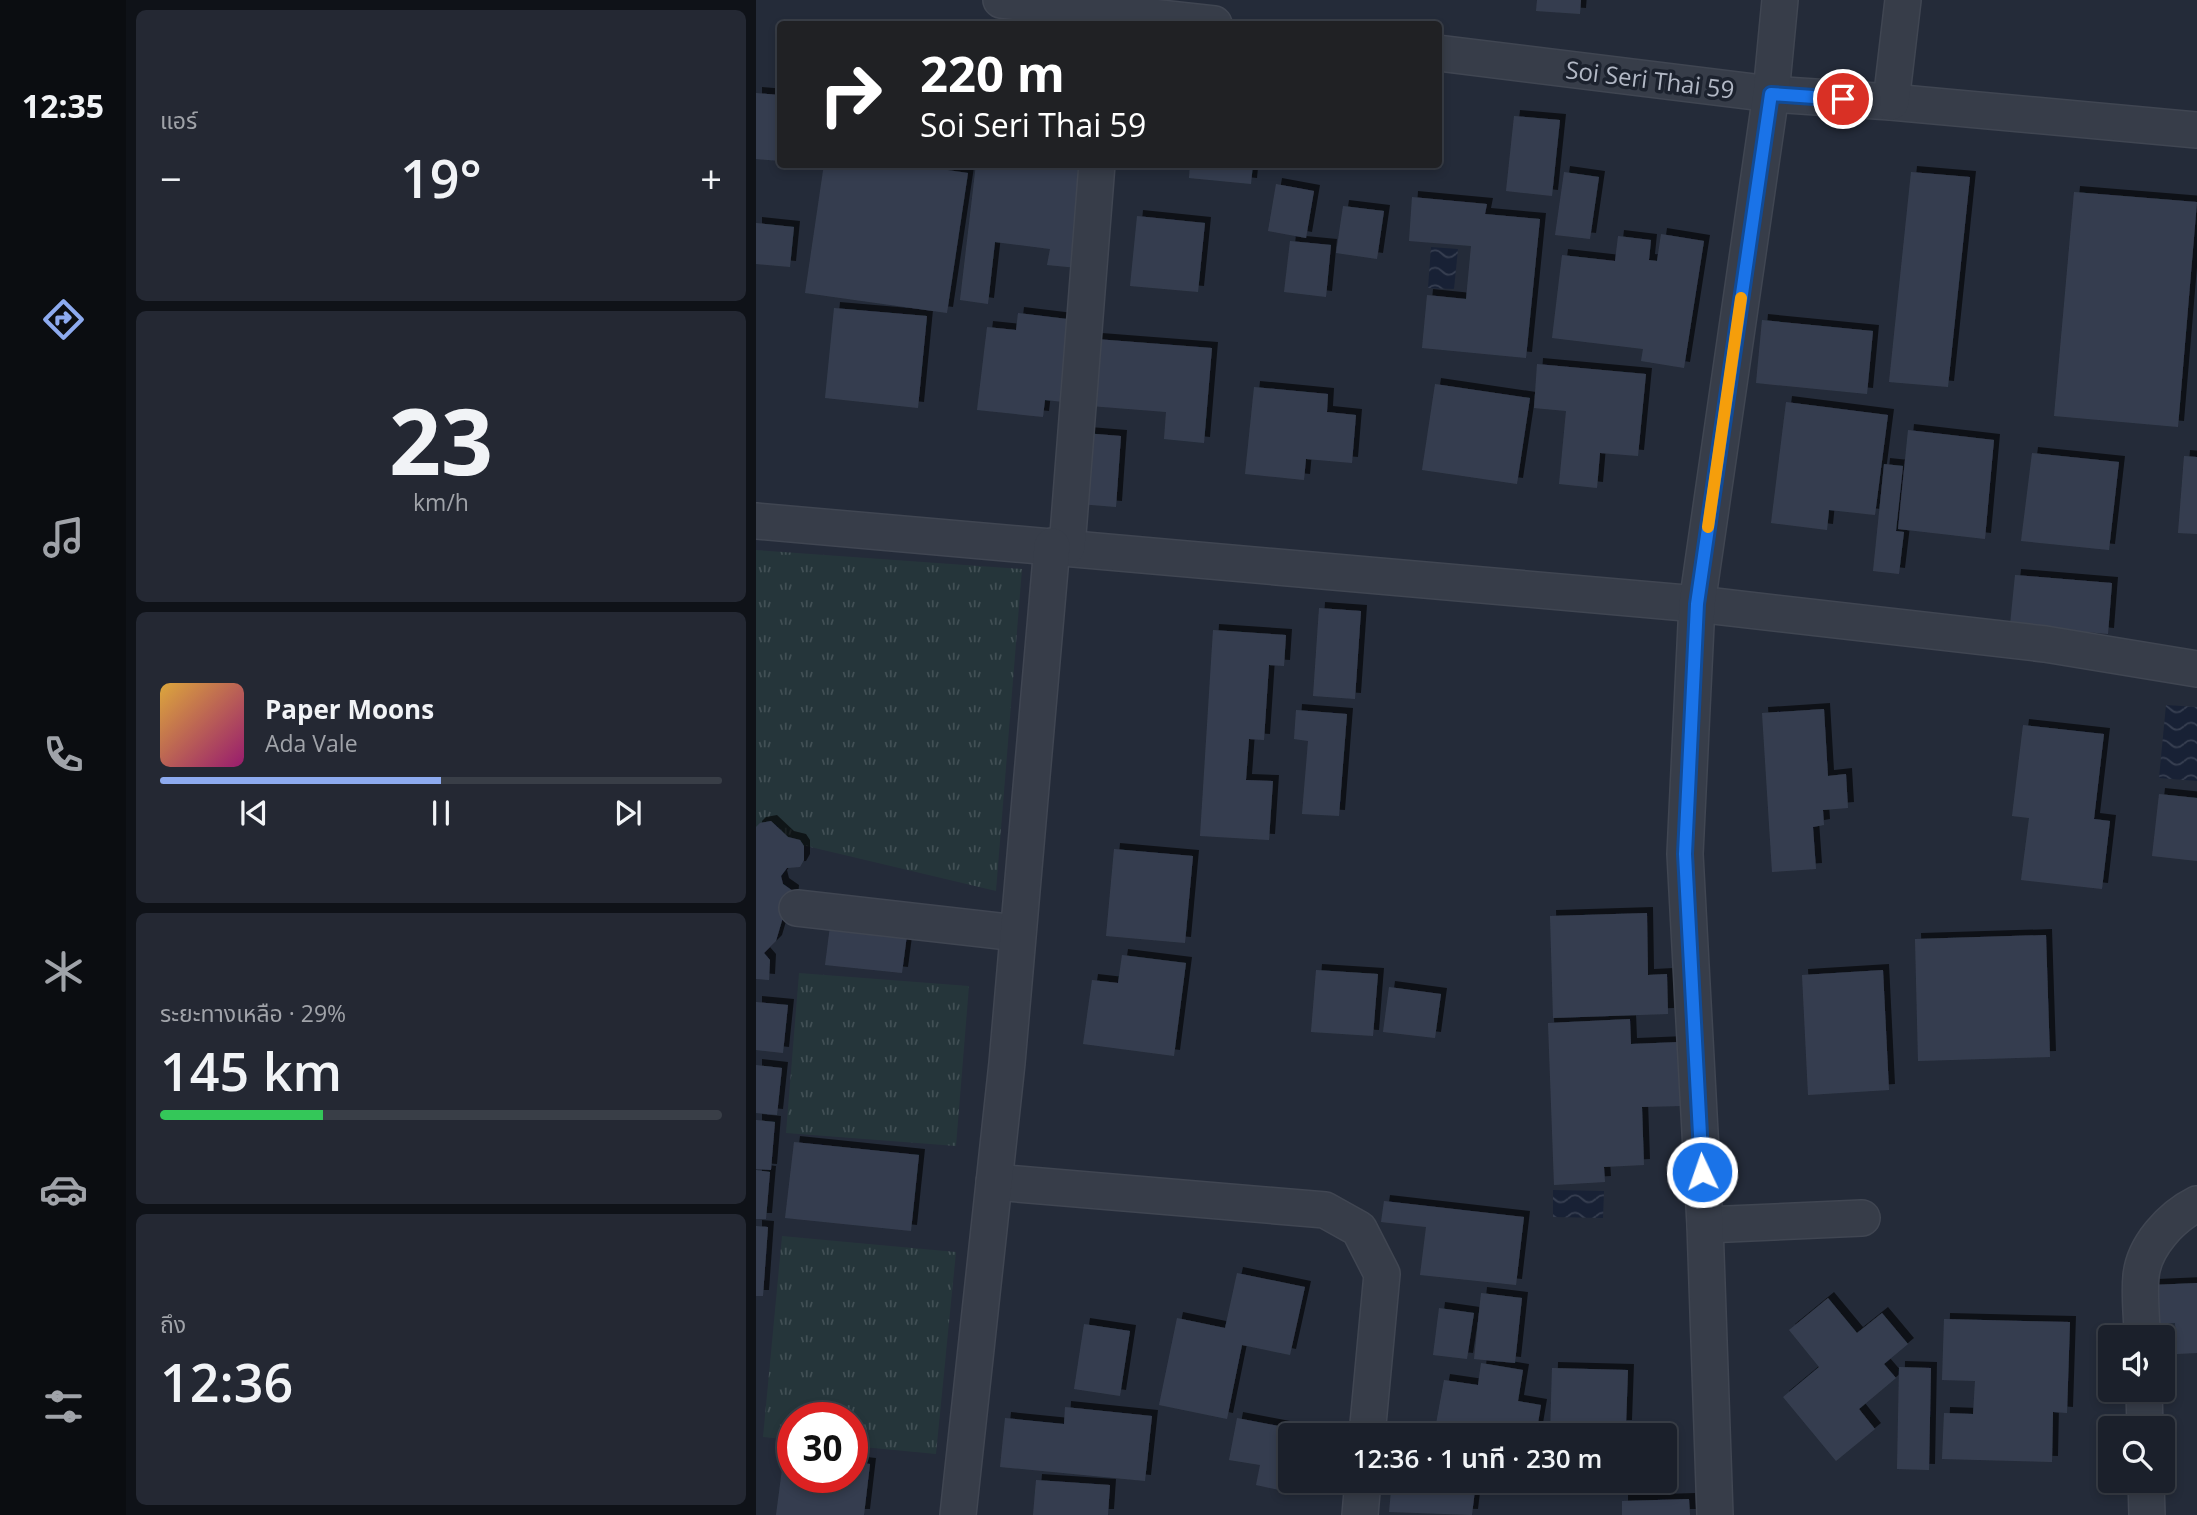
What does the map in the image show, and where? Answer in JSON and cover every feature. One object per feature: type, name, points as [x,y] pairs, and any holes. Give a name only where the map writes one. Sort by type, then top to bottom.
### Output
[{"type":"street","points":[[1001,0],[1108,18],[1161,21]]},
{"type":"street","points":[[1715,1515],[1705,1225],[1685,854],[1697,604],[1771,94],[1780,0]]},
{"type":"street","points":[[1891,102],[1903,0]]},
{"type":"street","name":"Soi Seri Thai 59","points":[[1442,53],[1771,94],[1891,102],[2197,130]]},
{"type":"street","points":[[958,1515],[1097,168]]},
{"type":"street","points":[[756,521],[1697,604],[2045,644],[2197,669]]},
{"type":"street","points":[[797,908],[1018,933]]},
{"type":"street","points":[[994,1182],[1325,1210],[1359,1229],[1382,1274],[1368,1423]]},
{"type":"street","points":[[2142,1325],[2141,1274],[2147,1256],[2157,1237],[2187,1209],[2197,1204]]},
{"type":"street","points":[[1705,1225],[1862,1218]]},
{"type":"street","points":[[1360,1515],[1362,1493]]},
{"type":"street","points":[[2146,1493],[2147,1515]]},
{"type":"green space","points":[[756,550],[1022,569],[996,891],[756,834]]},
{"type":"green space","points":[[799,973],[969,986],[956,1146],[786,1133]]},
{"type":"green space","points":[[782,1236],[956,1252],[936,1454],[868,1448],[868,1402],[777,1402],[777,1438],[763,1437]]},
{"type":"water","points":[[1431,247],[1458,249],[1454,289],[1428,288]]},
{"type":"water","points":[[2166,705],[2197,707],[2197,781],[2159,778]]},
{"type":"water","points":[[1553,1190],[1604,1191],[1603,1218],[1553,1217]]},
{"type":"building","points":[[1537,0],[1581,0],[1580,14],[1536,11]]},
{"type":"building","points":[[756,93],[777,95],[777,161],[756,159]]},
{"type":"building","points":[[1514,116],[1560,120],[1552,196],[1506,191]]},
{"type":"building","points":[[823,168],[934,168],[968,173],[947,313],[805,293]]},
{"type":"building","points":[[976,168],[1090,168],[1078,268],[1047,265],[1050,249],[995,242],[988,304],[960,300]]},
{"type":"building","points":[[1190,168],[1253,168],[1251,184],[1189,178]]},
{"type":"building","points":[[1564,172],[1599,177],[1590,239],[1555,235]]},
{"type":"building","points":[[1911,172],[1970,177],[1948,387],[1889,382]]},
{"type":"building","points":[[1276,184],[1314,191],[1306,238],[1268,231]]},
{"type":"building","points":[[2074,192],[2197,202],[2178,427],[2054,416]]},
{"type":"building","points":[[1412,197],[1487,204],[1485,214],[1540,219],[1526,358],[1422,348],[1427,295],[1466,299],[1471,246],[1409,241]]},
{"type":"building","points":[[1343,206],[1384,211],[1377,259],[1336,253]]},
{"type":"building","points":[[1137,216],[1205,223],[1198,292],[1130,286]]},
{"type":"building","points":[[756,223],[794,227],[790,267],[756,264]]},
{"type":"building","points":[[1661,234],[1704,241],[1684,368],[1641,361],[1643,349],[1552,338],[1562,255],[1615,261],[1618,236],[1651,240],[1649,260],[1657,261]]},
{"type":"building","points":[[1290,241],[1331,245],[1326,297],[1284,292]]},
{"type":"building","points":[[834,308],[927,316],[918,408],[825,398]]},
{"type":"building","points":[[1018,313],[1084,321],[1074,403],[1045,400],[1043,417],[977,410],[987,327],[1016,330]]},
{"type":"building","points":[[1762,320],[1873,331],[1867,394],[1756,383]]},
{"type":"building","points":[[1096,339],[1212,348],[1204,443],[1164,439],[1166,412],[1090,406]]},
{"type":"building","points":[[1537,364],[1646,374],[1638,456],[1600,453],[1597,488],[1559,484],[1566,411],[1534,408]]},
{"type":"building","points":[[1435,384],[1530,398],[1517,484],[1422,470]]},
{"type":"building","points":[[1254,387],[1328,394],[1327,412],[1356,415],[1352,463],[1306,459],[1304,480],[1245,474]]},
{"type":"building","points":[[1786,402],[1888,415],[1875,515],[1829,510],[1827,530],[1771,523]]},
{"type":"building","points":[[1908,430],[1994,440],[1985,539],[1898,529]]},
{"type":"building","points":[[1084,433],[1121,436],[1116,507],[1079,504]]},
{"type":"building","points":[[2032,453],[2119,462],[2109,550],[2021,541]]},
{"type":"building","points":[[2184,456],[2197,457],[2197,534],[2178,533]]},
{"type":"building","points":[[1884,464],[1903,466],[1896,531],[1904,532],[1899,574],[1873,571]]},
{"type":"building","points":[[2015,575],[2112,583],[2108,634],[2010,625]]},
{"type":"building","points":[[1319,608],[1361,611],[1355,699],[1313,696]]},
{"type":"building","points":[[1213,630],[1286,635],[1284,666],[1269,665],[1264,740],[1249,739],[1246,780],[1273,781],[1269,840],[1200,836]]},
{"type":"building","points":[[1824,709],[1828,776],[1846,774],[1848,808],[1823,810],[1824,825],[1813,827],[1816,869],[1772,872],[1762,713]]},
{"type":"building","points":[[1296,710],[1347,714],[1339,816],[1302,814],[1308,741],[1294,739]]},
{"type":"building","points":[[2023,725],[2104,734],[2094,819],[2110,821],[2102,889],[2021,880],[2029,818],[2012,816]]},
{"type":"building","points":[[2159,794],[2197,798],[2197,861],[2152,856]]},
{"type":"building","points":[[771,821],[788,837],[800,840],[804,846],[804,860],[800,867],[787,868],[781,876],[783,884],[793,891],[792,902],[786,907],[776,941],[764,953],[770,960],[769,980],[756,979],[756,827],[760,823]]},
{"type":"building","points":[[1114,849],[1193,856],[1185,943],[1106,936]]},
{"type":"building","points":[[1647,913],[1648,975],[1667,974],[1668,1014],[1553,1018],[1550,916]]},
{"type":"building","points":[[830,926],[907,935],[902,973],[825,965]]},
{"type":"building","points":[[2046,935],[2050,1057],[1918,1061],[1915,939]]},
{"type":"building","points":[[1122,955],[1186,963],[1174,1056],[1083,1044],[1092,980],[1118,983]]},
{"type":"building","points":[[1316,970],[1378,974],[1373,1036],[1311,1032]]},
{"type":"building","points":[[1883,970],[1889,1090],[1808,1095],[1802,975]]},
{"type":"building","points":[[1389,987],[1441,994],[1435,1038],[1383,1032]]},
{"type":"building","points":[[756,1002],[788,1005],[783,1053],[756,1050]]},
{"type":"building","points":[[1630,1019],[1631,1044],[1679,1042],[1681,1106],[1642,1107],[1644,1165],[1604,1167],[1605,1182],[1554,1185],[1548,1023]]},
{"type":"building","points":[[756,1065],[782,1068],[777,1115],[756,1113]]},
{"type":"building","points":[[756,1120],[775,1122],[771,1170],[756,1169]]},
{"type":"building","points":[[794,1142],[919,1155],[911,1231],[785,1218]]},
{"type":"building","points":[[756,1170],[770,1172],[766,1219],[756,1219]]},
{"type":"building","points":[[1384,1201],[1524,1217],[1516,1285],[1420,1275],[1426,1227],[1381,1222]]},
{"type":"building","points":[[756,1226],[768,1227],[763,1296],[756,1296]]},
{"type":"building","points":[[1237,1273],[1305,1287],[1290,1355],[1242,1345],[1227,1419],[1159,1405],[1177,1318],[1225,1328]]},
{"type":"building","points":[[2197,1283],[2197,1353],[2177,1354],[2175,1323],[2153,1324],[2151,1285]]},
{"type":"building","points":[[1481,1293],[1522,1298],[1515,1363],[1474,1359]]},
{"type":"building","points":[[1828,1298],[1857,1333],[1882,1313],[1908,1344],[1884,1364],[1896,1378],[1859,1409],[1875,1429],[1836,1461],[1783,1397],[1819,1367],[1789,1330]]},
{"type":"building","points":[[1439,1308],[1474,1313],[1467,1359],[1433,1355]]},
{"type":"building","points":[[1944,1319],[2070,1322],[2067,1413],[2053,1412],[2052,1462],[1942,1459],[1944,1413],[1973,1414],[1975,1381],[1942,1380]]},
{"type":"building","points":[[1084,1324],[1130,1331],[1120,1396],[1074,1389]]},
{"type":"building","points":[[1481,1363],[1523,1370],[1518,1401],[1541,1405],[1538,1423],[1436,1423],[1444,1380],[1478,1385]]},
{"type":"building","points":[[1899,1367],[1931,1368],[1929,1470],[1897,1469]]},
{"type":"building","points":[[1552,1368],[1628,1370],[1626,1423],[1550,1423]]},
{"type":"building","points":[[1065,1407],[1152,1416],[1145,1481],[1000,1467],[1005,1418],[1064,1424]]},
{"type":"building","points":[[1237,1418],[1278,1426],[1278,1490],[1256,1485],[1260,1465],[1229,1460]]},
{"type":"building","points":[[1036,1480],[1110,1485],[1108,1515],[1033,1515]]},
{"type":"building","points":[[779,1493],[867,1493],[864,1515],[776,1515]]},
{"type":"building","points":[[1391,1493],[1475,1493],[1472,1515],[1389,1512]]},
{"type":"building","points":[[1689,1499],[1690,1515],[1622,1515],[1622,1501]]},
{"type":"slow traffic","points":[[1708,527],[1741,298]]},
{"type":"route","points":[[1702,1172],[1685,854],[1697,604],[1771,94],[1843,99]]}]
